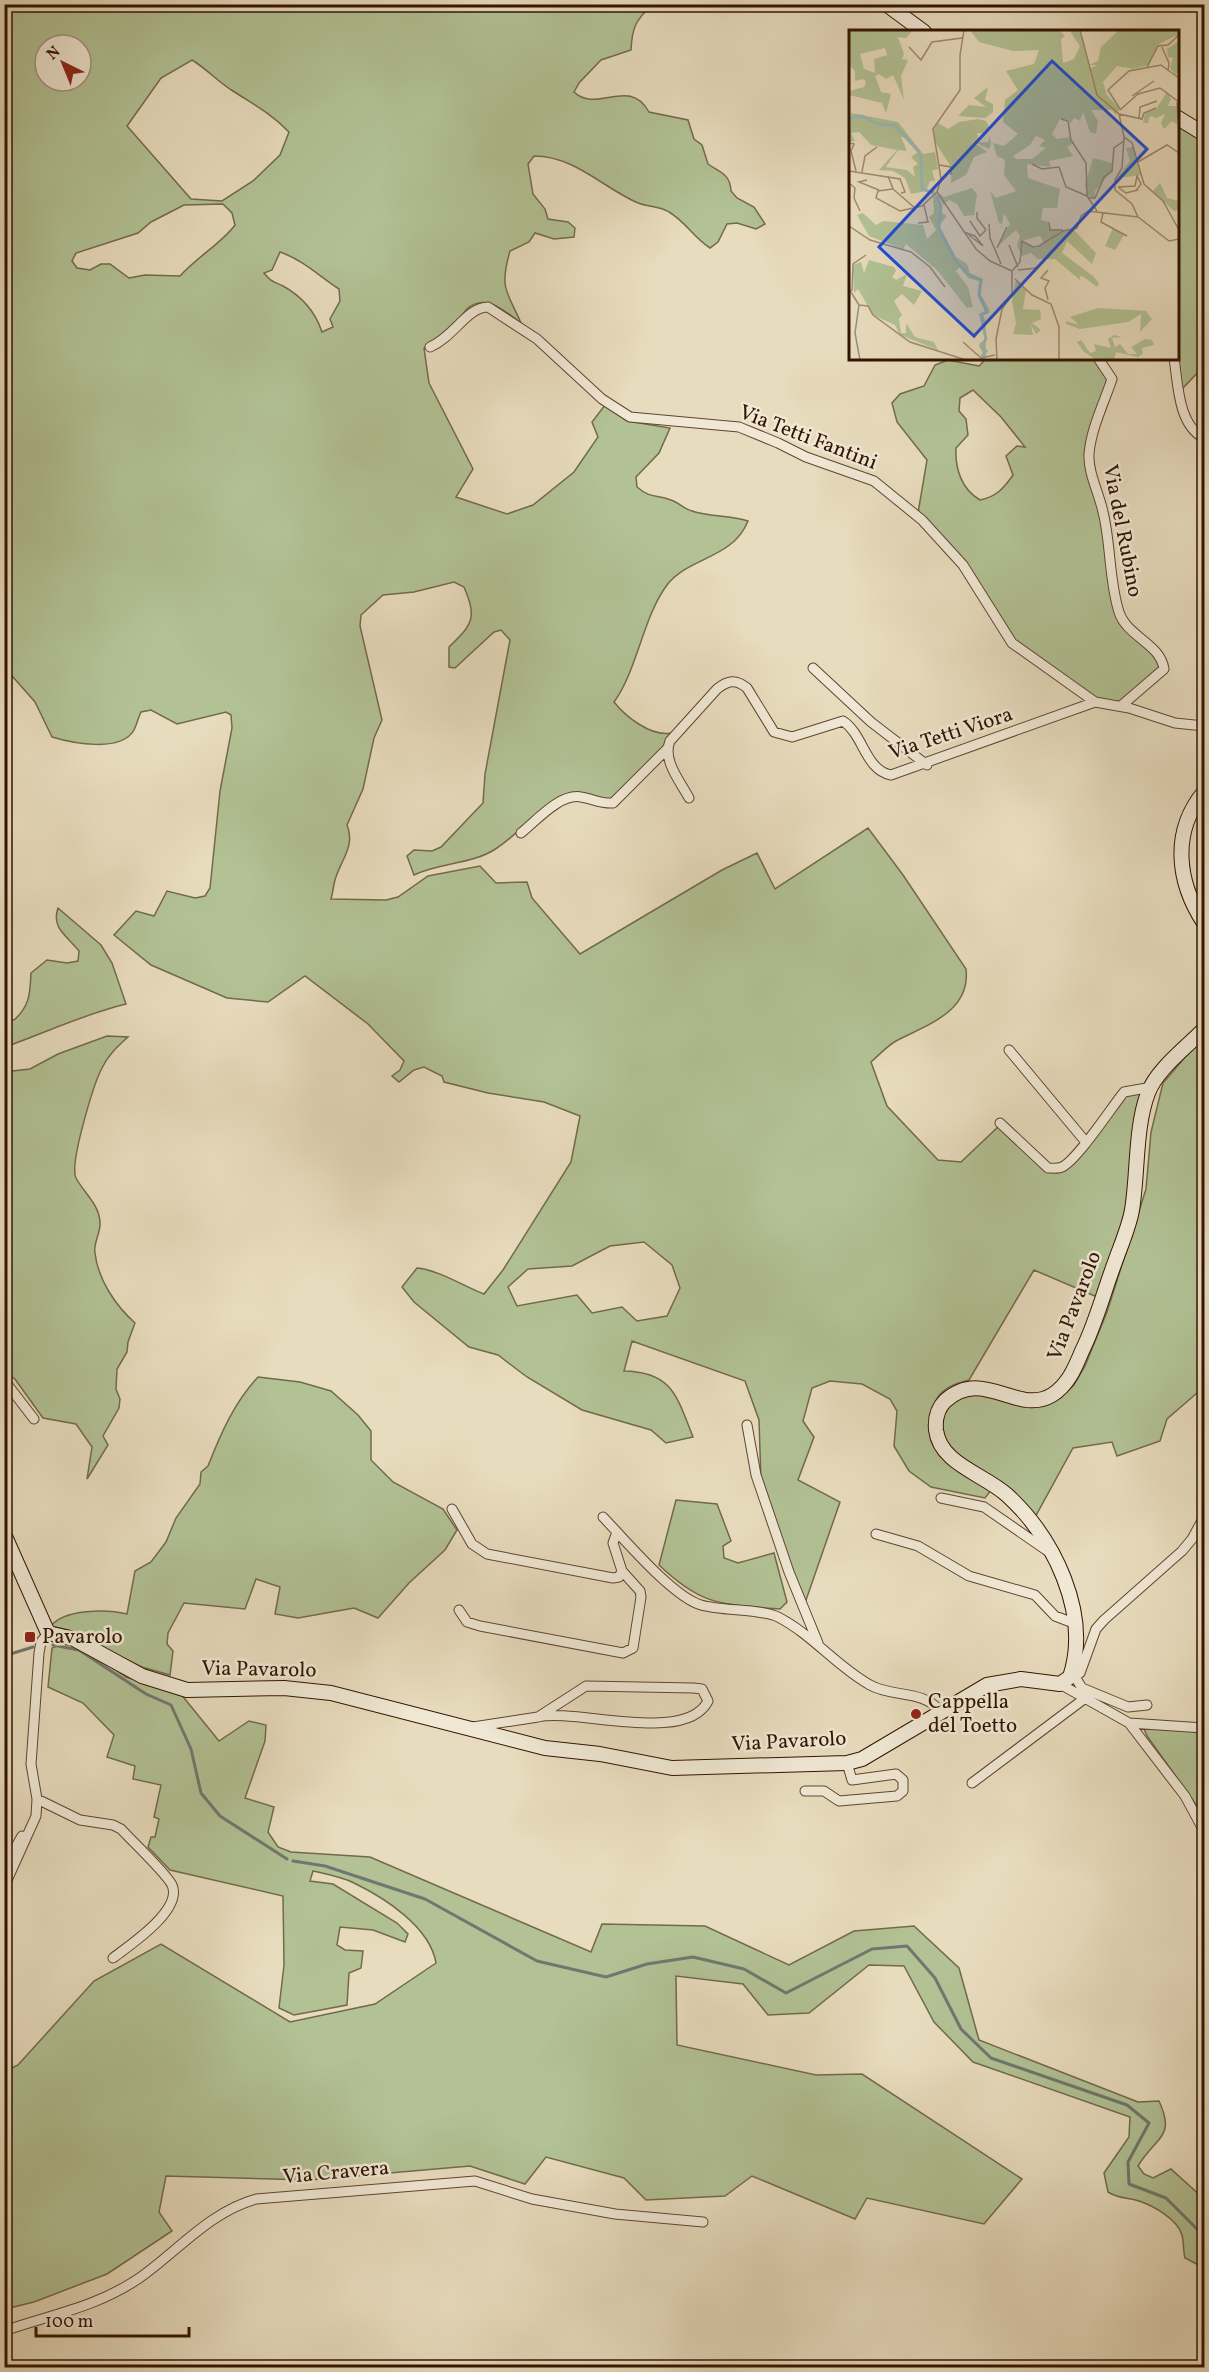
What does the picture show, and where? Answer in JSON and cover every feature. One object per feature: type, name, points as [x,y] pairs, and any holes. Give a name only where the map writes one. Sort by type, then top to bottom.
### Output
[{"type":"street","points":[[886,4],[921,30]]},
{"type":"street","points":[[1179,119],[1204,134]]},
{"type":"street","name":"Via Tetti Fantini","points":[[430,347],[441,342],[474,309],[488,307],[537,339],[602,399],[630,417],[739,428],[806,457],[874,481],[922,520],[963,565],[1012,644],[1095,702]]},
{"type":"street","name":"Via del Rubino","points":[[1099,360],[1112,379],[1091,441],[1089,463],[1104,513],[1119,614],[1130,630],[1152,647],[1162,660],[1164,669],[1121,706]]},
{"type":"street","points":[[1174,360],[1184,415],[1191,426],[1204,438]]},
{"type":"street","points":[[813,668],[871,722],[927,765]]},
{"type":"street","name":"Via Tetti Viora","points":[[667,749],[670,741],[717,688],[726,682],[733,681],[740,682],[747,688],[774,732],[792,737],[843,721],[850,726],[882,773],[891,775],[927,765],[1095,702]]},
{"type":"street","points":[[1095,702],[1121,706],[1175,723],[1204,726]]},
{"type":"street","points":[[667,749],[668,758],[689,798]]},
{"type":"street","points":[[521,833],[565,800],[579,796],[601,804],[613,803],[667,749]]},
{"type":"street","points":[[1204,792],[1190,816],[1185,831],[1182,871],[1187,893],[1204,923]]},
{"type":"street","name":"Via Pavarolo","points":[[48,1633],[75,1639],[142,1676],[188,1690],[284,1688],[331,1693],[545,1748],[600,1754],[672,1767],[847,1763],[862,1759],[973,1691],[1005,1680],[1068,1680],[1074,1664],[1076,1613],[1063,1576],[1043,1539],[1007,1495],[950,1458],[939,1443],[936,1416],[942,1404],[953,1394],[968,1387],[990,1388],[1014,1397],[1039,1399],[1051,1395],[1069,1379],[1086,1342],[1132,1213],[1144,1113],[1152,1087],[1161,1073],[1204,1029]]},
{"type":"street","points":[[1008,1050],[1085,1141]]},
{"type":"street","points":[[1000,1123],[1048,1168],[1063,1167],[1124,1092],[1152,1087]]},
{"type":"street","points":[[4,1380],[34,1419]]},
{"type":"street","points":[[747,1425],[756,1475],[789,1572],[819,1645]]},
{"type":"street","points":[[941,1498],[984,1507],[1051,1554]]},
{"type":"street","points":[[452,1509],[472,1544],[487,1554],[613,1578],[619,1576],[622,1571]]},
{"type":"street","points":[[603,1517],[670,1585],[699,1605],[776,1616],[819,1645],[845,1669],[873,1687],[933,1702],[941,1712]]},
{"type":"street","points":[[1068,1680],[1080,1673],[1096,1629],[1182,1551],[1192,1539],[1204,1517]]},
{"type":"street","points":[[459,1610],[467,1622],[480,1626],[622,1653],[633,1648],[641,1597],[640,1592],[622,1571],[614,1543],[617,1532]]},
{"type":"street","points":[[4,1534],[48,1633],[41,1642],[39,1653],[31,1764],[37,1799],[36,1816],[4,1887]]},
{"type":"street","points":[[876,1534],[918,1546],[969,1576],[1035,1595],[1055,1616],[1076,1624]]},
{"type":"street","points":[[1068,1680],[1084,1699],[1129,1723],[1204,1728]]},
{"type":"street","points":[[1068,1680],[1128,1707],[1147,1705]]},
{"type":"street","points":[[468,1728],[538,1717],[548,1715],[607,1721],[663,1722],[688,1717],[705,1706],[708,1701],[702,1689],[586,1686],[538,1717]]},
{"type":"street","points":[[972,1783],[1084,1699]]},
{"type":"street","points":[[1129,1723],[1185,1796],[1204,1831]]},
{"type":"street","points":[[805,1791],[824,1791],[839,1801],[897,1796],[903,1791],[903,1780],[896,1774],[852,1780],[847,1763]]},
{"type":"street","points":[[37,1799],[80,1820],[113,1825],[121,1829],[148,1860],[165,1874],[173,1887],[172,1903],[151,1929],[113,1958]]},
{"type":"street","points":[[4,1868],[26,1828],[36,1816]]},
{"type":"street","name":"Via Cravera","points":[[4,2331],[93,2304],[137,2280],[214,2218],[238,2204],[256,2199],[475,2181],[532,2199],[615,2214],[703,2222]]},
{"type":"green space","points":[[4,5],[652,5],[636,25],[632,35],[631,50],[601,60],[579,83],[574,92],[583,98],[593,99],[632,97],[641,102],[649,112],[688,120],[694,139],[702,145],[708,164],[724,174],[729,181],[731,191],[737,198],[754,207],[765,224],[756,229],[737,223],[727,224],[718,242],[710,248],[680,220],[665,210],[625,197],[563,161],[534,156],[528,164],[533,194],[545,209],[548,219],[568,222],[575,228],[574,237],[554,239],[535,233],[529,242],[510,251],[505,274],[506,289],[521,323],[502,309],[488,303],[474,304],[467,309],[457,323],[424,348],[429,383],[473,469],[456,497],[507,514],[533,505],[574,472],[598,437],[592,422],[605,405],[627,421],[670,428],[659,453],[636,477],[637,487],[646,493],[674,501],[692,511],[748,521],[741,534],[732,543],[686,569],[667,585],[652,612],[629,675],[614,702],[647,729],[671,733],[665,747],[613,799],[604,799],[586,793],[566,796],[545,808],[507,841],[487,854],[414,875],[407,856],[414,850],[432,851],[441,847],[483,803],[485,774],[510,640],[501,630],[494,632],[455,668],[449,667],[449,647],[468,626],[470,620],[471,606],[464,587],[454,582],[414,592],[383,595],[361,615],[360,626],[382,720],[374,738],[363,789],[347,825],[350,840],[337,873],[331,899],[386,900],[398,897],[428,876],[480,866],[496,883],[527,882],[532,898],[580,954],[722,870],[757,853],[775,889],[868,828],[903,875],[966,969],[966,984],[954,1006],[933,1023],[893,1043],[871,1062],[887,1106],[938,1160],[961,1162],[999,1126],[1056,1171],[1125,1094],[1144,1091],[1128,1210],[1097,1297],[1034,1270],[969,1380],[946,1389],[939,1395],[936,1402],[935,1444],[992,1489],[985,1498],[931,1487],[909,1471],[894,1446],[897,1411],[890,1399],[862,1384],[830,1381],[812,1388],[803,1421],[814,1437],[798,1480],[840,1502],[805,1603],[761,1482],[759,1420],[745,1381],[632,1341],[624,1371],[653,1376],[671,1389],[693,1437],[666,1443],[651,1430],[582,1410],[527,1377],[498,1355],[469,1347],[414,1302],[402,1287],[417,1268],[442,1275],[484,1294],[503,1270],[571,1162],[580,1116],[544,1102],[488,1093],[444,1082],[442,1076],[424,1067],[414,1070],[399,1082],[392,1076],[400,1070],[404,1061],[368,1024],[305,976],[268,1002],[227,998],[151,965],[114,935],[136,911],[154,916],[167,891],[195,898],[205,896],[210,888],[220,791],[232,728],[231,715],[226,712],[177,724],[151,710],[141,712],[134,730],[128,737],[119,742],[96,744],[71,742],[52,737],[35,702],[5,668]],"holes":[[[192,60],[269,114],[289,132],[280,155],[253,181],[222,201],[191,199],[127,126],[161,78]],[[223,204],[232,213],[235,225],[180,276],[145,275],[129,278],[110,264],[101,264],[90,270],[77,268],[72,261],[76,253],[138,233],[151,222],[184,205]],[[280,252],[304,264],[339,289],[340,301],[330,319],[333,327],[322,332],[312,311],[302,300],[290,290],[270,280],[264,273],[272,270]],[[644,1242],[672,1265],[680,1288],[667,1316],[637,1321],[622,1307],[592,1313],[577,1295],[517,1306],[508,1287],[528,1269],[572,1266],[610,1246]]]},
{"type":"green space","points":[[1179,122],[1204,136],[1204,366],[1182,389],[1178,360]]},
{"type":"green space","points":[[948,360],[979,366],[985,360],[1097,360],[1109,375],[1089,452],[1103,513],[1118,614],[1151,648],[1163,668],[1121,705],[1096,702],[1013,643],[986,597],[918,513],[927,460],[897,422],[892,403],[900,394],[924,386],[935,365]],"holes":[[[973,390],[1001,417],[1025,447],[1017,446],[1006,456],[1013,475],[999,491],[980,500],[973,495],[960,477],[957,463],[956,448],[968,435],[966,419],[959,411],[960,398]]]},
{"type":"green space","points":[[58,908],[101,945],[112,963],[126,1004],[80,1018],[5,1047],[5,1017],[14,1020],[23,1010],[29,993],[31,973],[47,960],[67,963],[78,961],[79,951],[58,926],[56,915]]},
{"type":"green space","points":[[1204,1035],[1204,1387],[1167,1419],[1160,1441],[1117,1456],[1112,1442],[1073,1448],[1034,1519],[952,1456],[939,1431],[945,1406],[969,1390],[1043,1405],[1061,1397],[1074,1385],[1085,1366],[1107,1312],[1146,1189],[1151,1132],[1163,1083]]},
{"type":"green space","points":[[107,1036],[128,1037],[110,1055],[98,1076],[83,1123],[75,1170],[76,1178],[94,1204],[99,1216],[100,1226],[95,1249],[100,1273],[121,1309],[135,1323],[127,1352],[117,1369],[116,1389],[120,1399],[119,1408],[103,1436],[108,1445],[87,1479],[92,1447],[76,1424],[43,1418],[15,1379],[5,1372],[4,1072],[30,1069],[58,1054]]},
{"type":"green space","points":[[258,1377],[300,1382],[331,1391],[358,1415],[371,1431],[371,1460],[393,1482],[443,1509],[457,1530],[445,1550],[409,1583],[378,1618],[354,1608],[298,1618],[275,1614],[280,1587],[256,1579],[245,1609],[184,1603],[168,1633],[167,1644],[173,1651],[170,1675],[142,1667],[109,1651],[81,1633],[51,1626],[57,1620],[75,1613],[109,1611],[127,1614],[135,1571],[151,1562],[166,1542],[176,1518],[200,1484],[201,1472],[208,1466],[229,1419],[242,1397]]},
{"type":"green space","points":[[676,1500],[717,1504],[731,1541],[723,1546],[724,1558],[738,1563],[774,1553],[787,1602],[780,1609],[728,1604],[701,1596],[674,1579],[659,1565]]},
{"type":"green space","points":[[57,1646],[91,1653],[126,1677],[180,1693],[219,1741],[249,1721],[266,1725],[265,1741],[245,1798],[274,1807],[268,1832],[278,1847],[291,1852],[370,1857],[591,1952],[602,1924],[705,1926],[789,1965],[854,1931],[914,1926],[959,1968],[979,2040],[1138,2102],[1159,2101],[1164,2113],[1165,2130],[1138,2166],[1144,2174],[1153,2178],[1171,2169],[1204,2199],[1204,2268],[1185,2258],[1182,2235],[1170,2219],[1145,2203],[1108,2192],[1104,2173],[1129,2137],[1130,2117],[973,2062],[934,2022],[904,1966],[869,1965],[809,2013],[768,2015],[743,1984],[676,1976],[677,2045],[816,2075],[862,2074],[1022,2179],[984,2224],[867,2198],[855,2219],[752,2176],[725,2196],[646,2200],[624,2178],[546,2157],[525,2184],[470,2166],[309,2180],[166,2176],[159,2212],[172,2231],[107,2274],[34,2302],[5,2309],[4,2072],[18,2065],[94,1981],[161,1944],[290,2022],[375,2004],[436,1963],[425,1937],[392,1905],[349,1881],[313,1871],[310,1881],[333,1884],[397,1923],[408,1934],[405,1942],[373,1930],[340,1927],[337,1945],[345,1950],[363,1951],[361,1968],[349,1973],[347,2005],[294,2015],[279,2008],[284,1965],[283,1896],[170,1870],[148,1847],[151,1837],[155,1837],[159,1819],[154,1817],[161,1785],[133,1779],[135,1766],[107,1757],[114,1735],[83,1703],[48,1687],[52,1648]]},
{"type":"green space","points":[[1144,1729],[1204,1731],[1204,1816],[1147,1736]]},
{"type":"waterway","points":[[53,1645],[79,1650],[146,1694],[171,1705],[191,1749],[201,1793],[220,1816],[287,1859]]},
{"type":"waterway","points":[[4,1656],[33,1647]]},
{"type":"waterway","points":[[293,1861],[325,1866],[425,1899],[537,1961],[606,1977],[647,1964],[693,1957],[744,1969],[786,1993],[872,1949],[907,1946],[935,1978],[961,2029],[991,2058],[1127,2105],[1149,2123],[1128,2162],[1129,2184],[1166,2198],[1204,2236]]},
{"type":"place","name":"Pavarolo","points":[[30,1637]]},
{"type":"place","name":"Cappella del Toetto","points":[[916,1714]]}]
